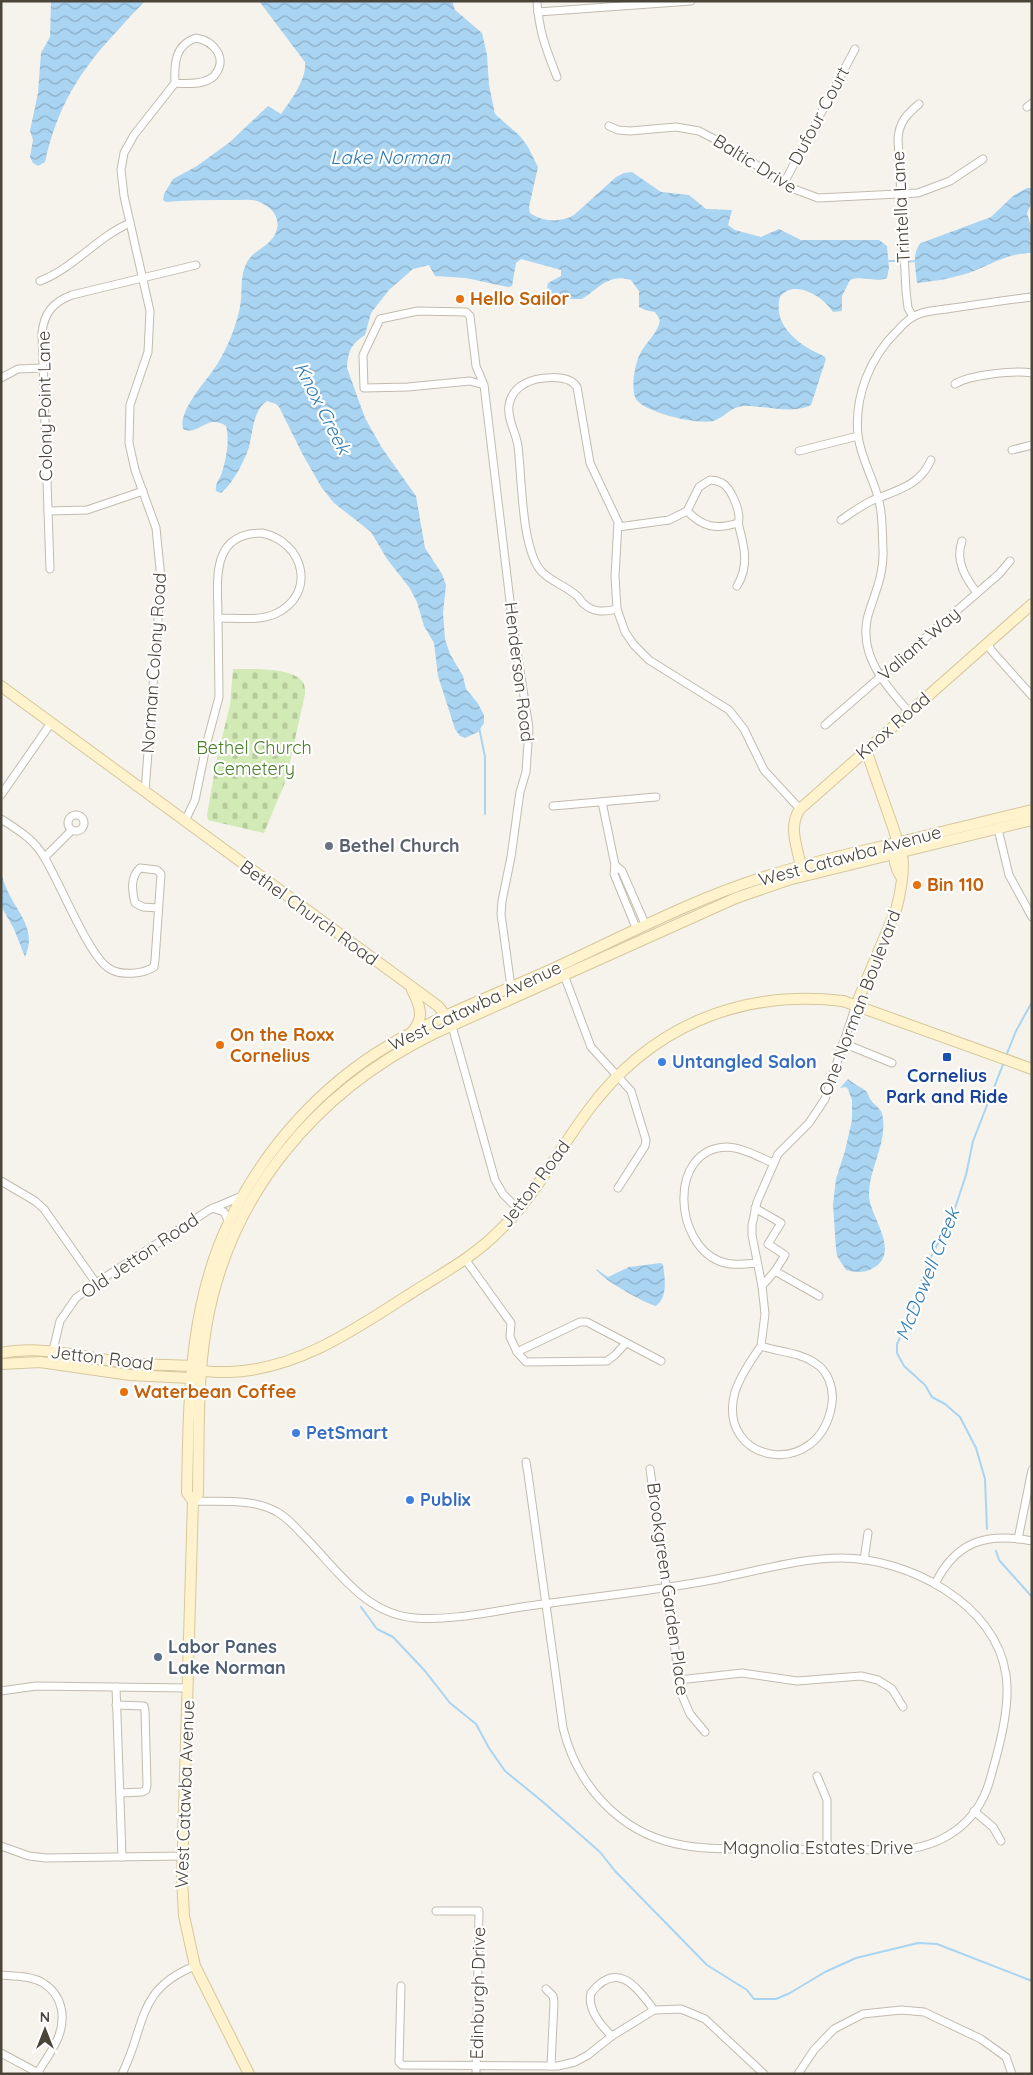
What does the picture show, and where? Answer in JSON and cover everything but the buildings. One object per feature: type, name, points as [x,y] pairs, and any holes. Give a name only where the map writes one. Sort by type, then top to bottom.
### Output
[{"type":"main road","name":"Knox Road","points":[[800,809],[1032,604]]},
{"type":"main road","name":"Bethel Church Road","points":[[1,686],[438,1006],[449,1021]]},
{"type":"main road","name":"One Norman Boulevard","points":[[856,1005],[896,910],[900,895],[901,877],[904,870],[897,850],[894,830],[866,750]]},
{"type":"main road","points":[[800,809],[796,814],[794,829],[801,866]]},
{"type":"main road","name":"West Catawba Avenue","points":[[193,1501],[187,1493],[191,1366],[201,1300],[213,1262],[228,1222],[242,1196],[272,1150],[312,1104],[354,1068],[411,1033],[449,1021],[564,974],[736,898],[788,880],[1032,810]]},
{"type":"main road","points":[[1016,824],[1032,816]]},
{"type":"main road","name":"West Catawba Avenue","points":[[248,2074],[195,1966],[184,1916],[182,1878],[193,1501],[198,1494],[201,1372],[207,1326],[223,1264],[244,1214],[274,1165],[301,1131],[351,1085],[388,1058],[449,1021],[511,987],[710,897],[761,878],[801,866],[897,850],[1032,820]]},
{"type":"main road","points":[[705,911],[704,908],[707,904],[748,887],[761,878]]},
{"type":"main road","points":[[591,962],[602,953],[643,933],[642,928]]},
{"type":"main road","points":[[410,987],[419,1005],[420,1015],[418,1024],[411,1033]]},
{"type":"main road","name":"Jetton Road","points":[[1,1364],[30,1361],[130,1375],[190,1378],[201,1372],[246,1370],[286,1360],[322,1347],[353,1330],[465,1259],[488,1242],[519,1210],[585,1114],[617,1074],[666,1037],[688,1024],[722,1012],[762,1002],[793,999],[833,1000],[856,1005],[1032,1069]]},
{"type":"main road","points":[[274,1165],[285,1144],[314,1110],[312,1104]]},
{"type":"main road","name":"Jetton Road","points":[[1,1353],[21,1350],[52,1351],[130,1363],[191,1366],[201,1372]]},
{"type":"street","points":[[537,1],[542,39],[556,77]]},
{"type":"street","points":[[538,12],[691,1]]},
{"type":"street","points":[[196,38],[206,40],[214,46],[218,55],[219,65],[214,75],[204,81],[175,83],[176,59],[180,48],[186,41],[196,38]]},
{"type":"street","name":"Dufour Court","points":[[784,183],[855,48]]},
{"type":"street","name":"Norman Colony Road","points":[[145,792],[161,579],[156,528],[132,458],[128,435],[130,405],[150,344],[150,311],[122,182],[124,152],[134,135],[175,83]]},
{"type":"street","name":"Trintella Lane","points":[[913,317],[908,308],[906,291],[898,133],[906,114],[919,104]]},
{"type":"street","name":"Baltic Drive","points":[[609,126],[618,130],[630,131],[676,127],[699,131],[803,194],[818,198],[918,193],[941,186],[983,160]]},
{"type":"street","points":[[40,281],[54,276],[116,229],[130,223]]},
{"type":"street","name":"Colony Point Lane","points":[[50,569],[42,368],[43,324],[51,307],[72,295],[196,265]]},
{"type":"street","points":[[909,712],[881,677],[870,659],[865,639],[869,611],[884,566],[878,498],[858,436],[861,395],[872,362],[891,336],[913,317],[937,310],[1032,297]]},
{"type":"street","name":"Henderson Road","points":[[484,385],[470,381],[408,387],[364,388],[363,355],[380,319],[418,311],[466,312],[470,316],[476,366],[484,385],[513,626],[529,728],[526,772],[520,792],[501,914],[511,987]]},
{"type":"street","points":[[1,378],[18,368],[42,368]]},
{"type":"street","points":[[954,384],[964,380],[994,375],[1018,372],[1032,373]]},
{"type":"street","points":[[617,609],[600,612],[588,607],[577,596],[541,571],[532,557],[521,485],[518,444],[509,415],[511,398],[514,392],[524,384],[558,378],[574,383],[579,394],[590,463],[614,510],[618,527],[615,576],[617,609],[626,632],[641,653],[669,673],[729,710],[744,729],[764,770],[800,809]]},
{"type":"street","points":[[799,451],[858,436]]},
{"type":"street","points":[[1012,450],[1032,445]]},
{"type":"street","points":[[841,520],[863,505],[907,487],[918,480],[925,472],[931,460]]},
{"type":"street","points":[[618,527],[669,520],[687,511],[701,484],[714,480],[722,483],[730,493],[740,516],[738,523],[743,541],[745,561],[743,576],[737,586]]},
{"type":"street","points":[[48,511],[87,510],[143,491]]},
{"type":"street","points":[[687,511],[699,523],[707,526],[738,523]]},
{"type":"street","points":[[185,821],[195,800],[207,742],[219,698],[218,618],[218,564],[229,546],[242,537],[256,533],[274,536],[287,544],[297,556],[301,570],[298,590],[288,605],[278,612],[267,616],[218,618]]},
{"type":"street","points":[[962,541],[959,555],[963,573],[977,593]]},
{"type":"street","name":"Valiant Way","points":[[825,725],[1010,562]]},
{"type":"street","points":[[988,643],[991,650],[1032,696]]},
{"type":"street","points":[[1,795],[51,723]]},
{"type":"street","points":[[553,806],[656,797]]},
{"type":"street","points":[[602,802],[615,864],[622,871],[642,928]]},
{"type":"street","points":[[1,819],[28,837],[45,857],[98,957],[109,969],[120,972],[145,973],[154,967],[161,874],[157,870],[140,868],[133,878],[134,903],[143,907],[158,908]]},
{"type":"street","points":[[998,829],[1009,875],[1032,917]]},
{"type":"street","points":[[45,857],[72,830]]},
{"type":"street","points":[[564,974],[590,1047],[631,1091],[646,1140],[645,1146],[618,1188]]},
{"type":"street","name":"One Norman Boulevard","points":[[761,1346],[795,1354],[814,1362],[820,1366],[831,1385],[833,1400],[826,1426],[820,1437],[799,1451],[778,1455],[760,1451],[747,1444],[738,1431],[734,1413],[734,1395],[740,1380],[761,1346],[765,1320],[762,1286],[752,1234],[752,1224],[755,1208],[773,1162],[783,1148],[809,1123],[825,1099],[831,1076],[840,1058],[856,1005]]},
{"type":"street","points":[[449,1021],[495,1180],[503,1194],[519,1210]]},
{"type":"street","points":[[843,1043],[892,1063]]},
{"type":"street","points":[[757,1263],[734,1264],[721,1262],[705,1253],[695,1240],[688,1222],[684,1203],[684,1185],[689,1170],[704,1156],[719,1148],[736,1148],[773,1162]]},
{"type":"street","points":[[1,1181],[44,1208],[96,1283]]},
{"type":"street","name":"Old Jetton Road","points":[[50,1363],[56,1331],[64,1313],[76,1298],[96,1283],[213,1208],[242,1196]]},
{"type":"street","name":"Old Jetton Road","points":[[213,1208],[224,1212],[228,1222]]},
{"type":"street","points":[[755,1208],[781,1223],[768,1244],[785,1255],[776,1271],[762,1286]]},
{"type":"street","points":[[465,1259],[511,1323],[510,1337],[517,1352],[526,1362],[607,1361],[626,1343]]},
{"type":"street","points":[[776,1271],[819,1296]]},
{"type":"street","points":[[517,1352],[580,1322],[587,1322],[661,1362]]},
{"type":"street","name":"Magnolia Estates Drive","points":[[193,1501],[244,1503],[259,1505],[278,1512],[311,1543],[356,1591],[381,1608],[397,1614],[429,1618],[545,1604],[667,1587],[816,1560],[844,1558],[864,1560],[902,1569],[935,1584],[960,1601],[988,1630],[997,1645],[1006,1676],[1006,1703],[990,1781],[974,1811],[953,1833],[934,1843],[920,1848],[899,1850],[711,1848],[677,1844],[637,1829],[608,1808],[581,1774],[568,1747],[563,1728],[545,1604],[526,1462]]},
{"type":"street","name":"Brookgreen Garden Place","points":[[650,1469],[679,1680],[687,1708],[705,1732]]},
{"type":"street","points":[[1018,1538],[1032,1470]]},
{"type":"street","points":[[864,1560],[868,1533]]},
{"type":"street","points":[[935,1584],[947,1564],[969,1545],[990,1538],[1018,1538],[1032,1542]]},
{"type":"street","points":[[679,1680],[742,1673],[798,1680],[862,1676],[878,1680],[892,1689],[903,1708]]},
{"type":"street","points":[[1,1691],[36,1686],[188,1688]]},
{"type":"street","points":[[116,1687],[122,1857]]},
{"type":"street","points":[[116,1705],[140,1705],[144,1706],[145,1711],[146,1790],[142,1792],[120,1793]]},
{"type":"street","points":[[817,1776],[827,1800],[827,1849]]},
{"type":"street","points":[[974,1811],[993,1827],[1001,1841]]},
{"type":"street","points":[[1,1846],[36,1858],[183,1856]]},
{"type":"street","name":"Edinburgh Drive","points":[[436,1911],[479,1912],[476,2070]]},
{"type":"street","points":[[122,2074],[141,2019],[152,1997],[168,1980],[195,1966]]},
{"type":"street","points":[[1,1975],[42,1982],[53,1990],[63,2012],[60,2034],[39,2073],[1,2053]]},
{"type":"street","points":[[612,2036],[606,2031],[590,2003],[591,1993],[605,1978],[611,1976],[623,1978],[648,2001],[654,2010]]},
{"type":"street","points":[[401,1986],[399,2062],[402,2065],[476,2070],[551,2066],[575,2062],[654,2010],[682,2010],[705,2019],[764,2074]]},
{"type":"street","points":[[546,1989],[553,1996],[554,2002],[551,2066]]},
{"type":"street","points":[[798,2074],[814,2050],[834,2029],[864,2014],[901,2010],[924,2012],[981,2039],[1006,2057],[1012,2074]]},
{"type":"green space","name":"Bethel Church Cemetery","points":[[233,669],[281,671],[298,677],[305,686],[305,694],[286,780],[264,833],[208,820],[207,815],[216,763],[230,705]]},
{"type":"water","points":[[51,1],[145,1],[105,44],[72,90],[56,124],[45,162],[38,166],[33,163],[30,157],[33,140],[30,131],[38,93],[41,53],[50,37]]},
{"type":"water","name":"Lake Norman","points":[[259,1],[452,1],[455,10],[482,33],[495,114],[520,136],[538,167],[529,207],[530,213],[540,218],[557,220],[569,218],[616,177],[632,172],[661,192],[689,195],[706,209],[732,210],[728,225],[735,230],[761,237],[779,229],[801,240],[879,240],[887,246],[889,268],[887,278],[878,280],[860,278],[850,280],[842,296],[842,311],[833,312],[823,301],[801,289],[793,289],[780,297],[780,317],[784,326],[797,341],[826,359],[811,405],[794,409],[743,406],[734,408],[717,420],[706,422],[683,419],[658,412],[639,403],[635,397],[634,374],[637,362],[641,352],[657,329],[660,320],[655,312],[639,307],[639,291],[631,280],[623,278],[610,280],[582,299],[560,299],[549,294],[547,288],[548,283],[561,276],[561,270],[521,259],[516,263],[512,286],[508,287],[466,278],[435,276],[429,265],[413,269],[389,290],[371,313],[365,335],[351,348],[347,368],[365,418],[382,448],[416,496],[425,548],[442,574],[446,585],[443,613],[445,639],[450,654],[463,676],[466,689],[477,702],[484,715],[484,723],[478,732],[465,738],[460,736],[455,729],[438,676],[434,643],[424,626],[417,602],[409,587],[387,559],[371,532],[334,503],[322,488],[279,407],[267,401],[262,405],[256,416],[249,447],[238,472],[221,493],[216,491],[216,487],[226,457],[228,438],[226,426],[213,422],[193,430],[183,429],[183,421],[189,404],[218,363],[231,336],[240,307],[242,279],[247,262],[272,240],[278,224],[273,212],[257,201],[208,200],[166,202],[163,200],[164,194],[173,179],[197,166],[230,142],[268,106],[281,114],[301,82],[304,75],[305,62]]},
{"type":"water","points":[[1027,188],[1032,188],[1032,202],[1027,213],[1032,230],[1032,253],[1009,257],[960,276],[917,283],[915,257],[921,243],[991,217],[1013,196]]},
{"type":"water","points":[[1,873],[7,890],[28,931],[29,939],[25,957],[14,929],[1,906]]},
{"type":"water","points":[[848,1079],[867,1092],[882,1114],[883,1124],[883,1135],[872,1175],[869,1196],[882,1233],[885,1252],[882,1260],[875,1267],[861,1272],[846,1270],[837,1256],[836,1249],[833,1204],[836,1179],[852,1120],[852,1100],[848,1089],[846,1087],[840,1088]]},
{"type":"water","points":[[661,1263],[663,1265],[665,1287],[662,1298],[656,1306],[623,1290],[606,1279],[596,1269],[608,1277],[629,1267]]},
{"type":"waterway","points":[[889,261],[901,261]]},
{"type":"waterway","points":[[906,262],[916,261]]},
{"type":"waterway","name":"Knox Creek","points":[[479,727],[485,757],[485,814]]},
{"type":"waterway","name":"McDowell Creek","points":[[1006,1056],[1016,1031],[1032,1002]]},
{"type":"waterway","name":"McDowell Creek","points":[[987,1529],[985,1479],[976,1448],[960,1417],[945,1404],[932,1397],[925,1385],[904,1366],[897,1353],[897,1344],[916,1302],[925,1269],[954,1211],[966,1175],[973,1141],[1004,1062]]},
{"type":"waterway","name":"McDowell Creek","points":[[996,1551],[999,1560],[1032,1597]]},
{"type":"waterway","points":[[361,1607],[377,1629],[393,1637],[425,1671],[450,1703],[476,1724],[489,1748],[505,1771],[600,1852],[615,1871],[707,1965],[747,1990],[754,1999],[776,1999],[790,1993],[825,1972],[856,1958],[918,1943],[937,1944],[1032,1981]]},
{"type":"place","name":"Hello Sailor","points":[[460,299]]},
{"type":"place","name":"Bethel Church","points":[[329,846]]},
{"type":"place","name":"Bin 110","points":[[917,885]]},
{"type":"place","name":"On the Roxx Cornelius","points":[[220,1045]]},
{"type":"place","name":"Cornelius Park and Ride","points":[[947,1057]]},
{"type":"place","name":"Untangled Salon","points":[[662,1062]]},
{"type":"place","name":"Waterbean Coffee","points":[[124,1392]]},
{"type":"place","name":"PetSmart","points":[[296,1433]]},
{"type":"place","name":"Publix","points":[[410,1500]]},
{"type":"place","name":"Labor Panes Lake Norman","points":[[158,1657]]}]
